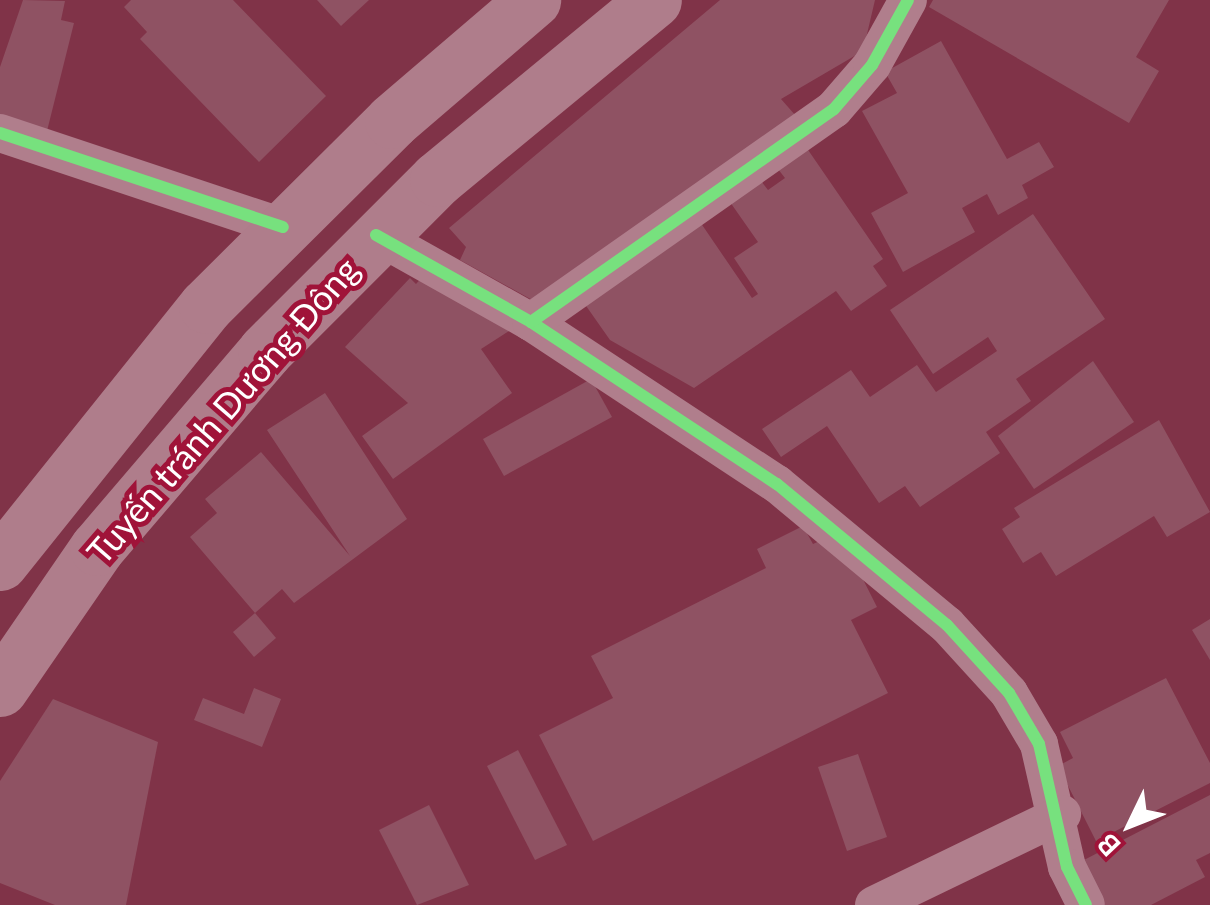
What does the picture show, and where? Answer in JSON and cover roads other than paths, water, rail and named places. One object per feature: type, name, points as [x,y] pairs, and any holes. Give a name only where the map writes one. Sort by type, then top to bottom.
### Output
[{"type":"main road","name":"Tuyến tránh Dương Đông","points":[[0,563],[206,306],[324,188],[533,0]]},
{"type":"main road","name":"Tuyến tránh Dương Đông","points":[[0,689],[98,548],[376,235],[654,0]]},
{"type":"main road","points":[[324,188],[376,235]]},
{"type":"street","points":[[531,322],[834,110],[872,65],[908,0]]},
{"type":"street","points":[[0,133],[284,227]]},
{"type":"street","points":[[376,235],[531,322],[777,484],[947,625],[1009,693],[1062,814],[1067,867],[1086,905]]},
{"type":"street","points":[[874,905],[1062,814]]}]
